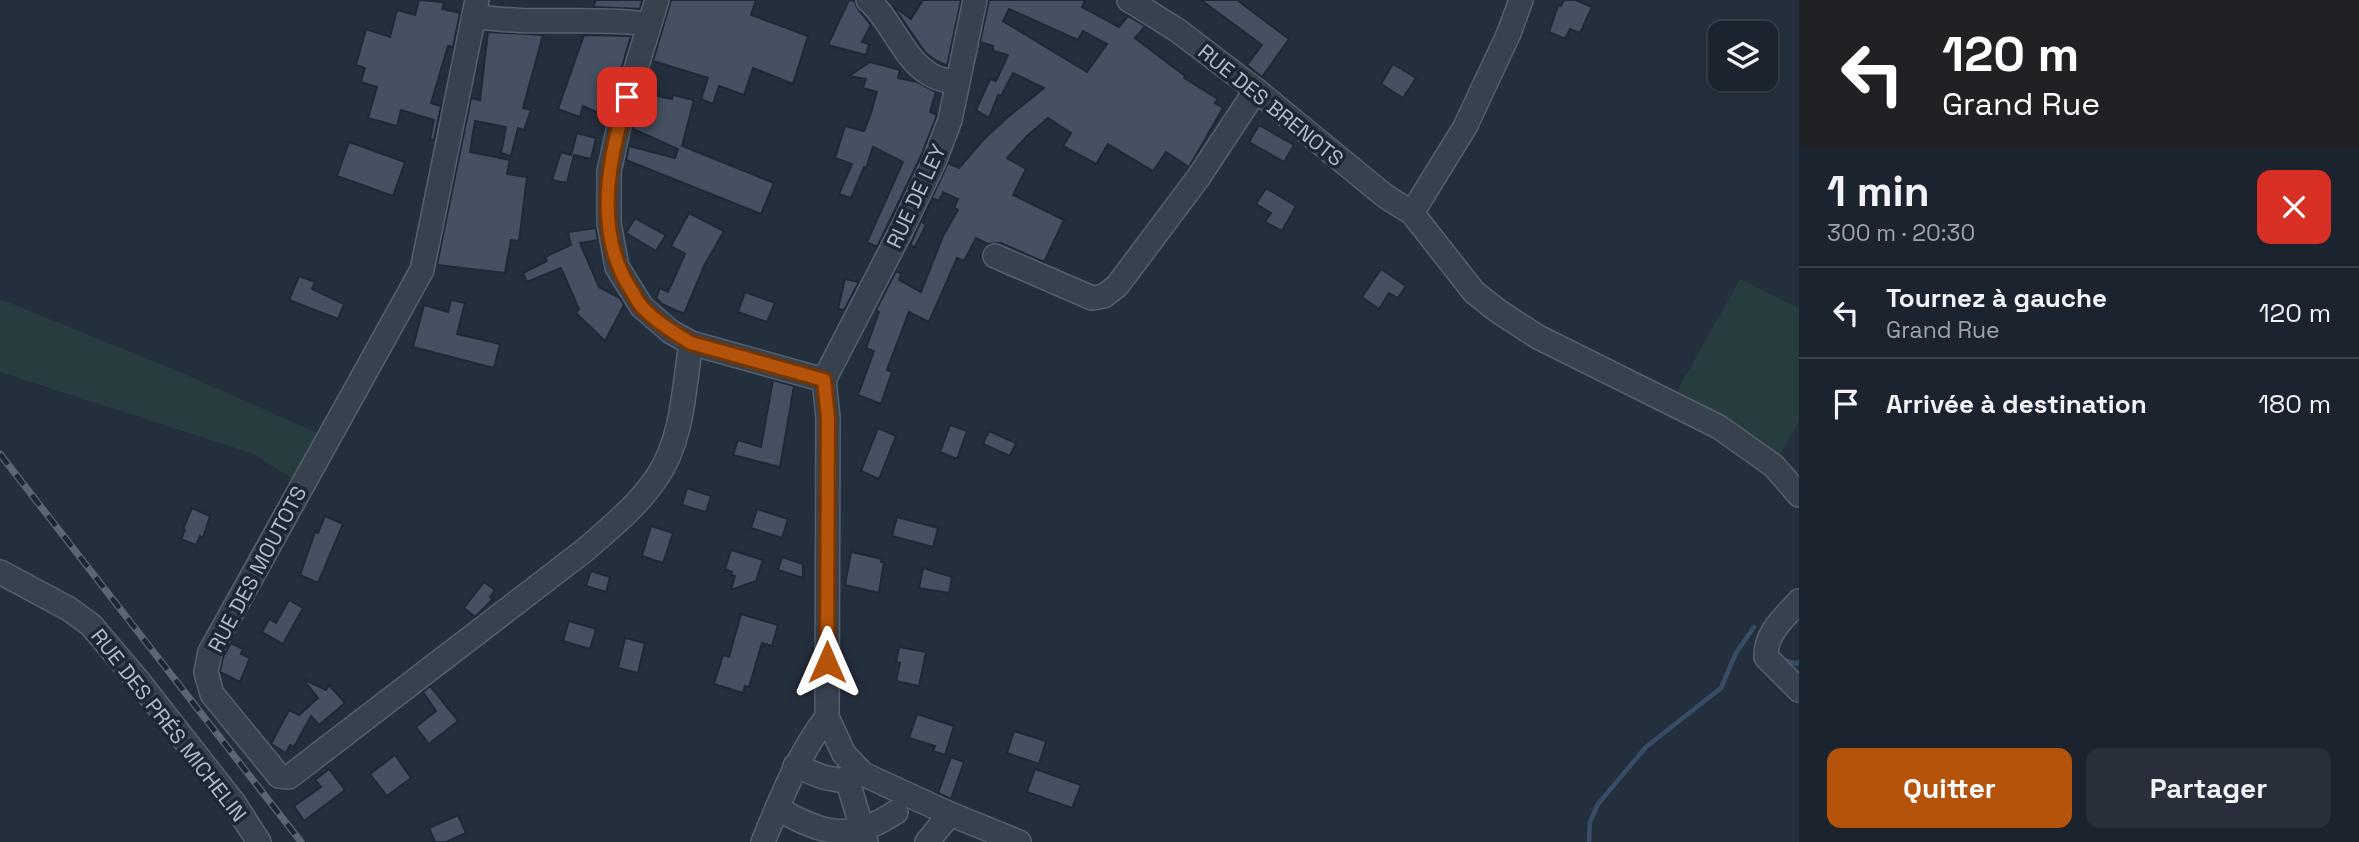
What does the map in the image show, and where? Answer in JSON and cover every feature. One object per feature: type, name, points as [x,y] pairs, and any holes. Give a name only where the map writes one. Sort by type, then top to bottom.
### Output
[{"type":"street","points":[[657,0],[620,121],[608,172],[609,223],[617,267],[642,307],[671,332],[691,343],[824,380],[828,418],[827,717],[855,774],[865,839]]},
{"type":"street","points":[[868,0],[918,65],[934,77],[957,83]]},
{"type":"street","name":"RUE DE LEY","points":[[824,380],[934,162],[950,120],[975,0]]},
{"type":"street","name":"RUE DES BRENOTS","points":[[1129,0],[1177,30],[1256,90],[1385,196],[1412,213],[1474,292],[1498,311],[1538,337],[1719,427],[1774,466],[1799,495]]},
{"type":"street","points":[[1412,213],[1465,127],[1509,33],[1521,0]]},
{"type":"street","points":[[475,8],[515,22],[614,19],[648,24]]},
{"type":"street","name":"RUE DES MOUTOTS","points":[[475,8],[422,270],[210,652],[206,672],[212,694],[279,776],[289,777],[585,550],[628,512],[658,476],[674,441],[691,343]]},
{"type":"street","points":[[995,256],[1092,298],[1104,296],[1117,286],[1198,178],[1235,118],[1256,90]]},
{"type":"street","name":"RUE DES PRÉS MICHELIN","points":[[0,572],[69,608],[91,625],[234,803],[259,842]]},
{"type":"street","points":[[1799,601],[1773,631],[1766,645],[1766,657],[1799,690]]},
{"type":"street","points":[[763,842],[795,766],[811,737],[827,717]]},
{"type":"street","points":[[795,766],[823,777],[855,774],[1020,842]]},
{"type":"street","points":[[777,808],[822,833],[848,839],[865,839],[896,812]]},
{"type":"street","points":[[927,842],[950,814]]},
{"type":"green space","points":[[1740,279],[1799,308],[1799,421],[1779,456],[1676,393]]},
{"type":"green space","points":[[0,299],[175,370],[324,436],[297,482],[254,454],[0,372]]},
{"type":"building","points":[[419,0],[444,2],[442,9],[460,13],[453,47],[448,46],[431,103],[441,106],[434,140],[430,139],[434,120],[401,110],[397,126],[368,118],[377,87],[361,82],[365,68],[356,65],[366,29],[390,37],[397,10],[415,15]]},
{"type":"building","points":[[596,0],[642,0],[640,9],[593,7]]},
{"type":"building","points":[[671,0],[756,0],[751,15],[808,36],[793,84],[753,68],[744,95],[719,86],[713,104],[701,99],[708,78],[653,61]]},
{"type":"building","points":[[849,0],[854,1],[871,25],[862,42],[869,44],[866,55],[828,45]]},
{"type":"building","points":[[923,0],[961,0],[947,66],[925,52],[893,6],[911,19]]},
{"type":"building","points":[[989,0],[1085,0],[1082,7],[1119,27],[1128,16],[1145,26],[1135,38],[1185,76],[1184,78],[1218,99],[1215,103],[1223,108],[1189,167],[1166,152],[1153,171],[1108,144],[1096,164],[1063,146],[1071,133],[1048,118],[1027,136],[1007,158],[1026,169],[1013,195],[1064,220],[1044,262],[1001,243],[988,244],[976,238],[964,261],[957,258],[929,322],[909,312],[887,370],[892,372],[881,404],[858,395],[874,351],[866,348],[879,312],[876,310],[896,271],[901,274],[899,280],[921,292],[943,236],[958,210],[954,208],[958,199],[943,192],[939,201],[933,198],[922,222],[926,225],[915,247],[910,245],[948,163],[959,168],[984,139],[1044,88],[1013,73],[1001,96],[998,95],[989,118],[976,110],[990,79],[996,81],[1008,55],[993,51],[993,46],[980,42]],"holes":[[[1009,9],[1078,40],[1083,31],[1107,44],[1087,72],[1003,21]]]},
{"type":"building","points":[[1201,0],[1237,0],[1289,39],[1262,77],[1247,65],[1262,45]]},
{"type":"building","points":[[1564,0],[1576,0],[1592,7],[1580,33],[1570,29],[1565,39],[1549,32],[1558,5],[1561,6]]},
{"type":"building","points":[[488,32],[543,35],[523,108],[531,110],[524,130],[518,128],[511,156],[501,153],[506,127],[475,121],[470,152],[510,160],[507,174],[527,177],[519,241],[511,240],[505,273],[437,265],[471,98],[480,100]]},
{"type":"building","points":[[584,35],[631,36],[607,117],[583,106],[580,117],[558,109]]},
{"type":"building","points":[[870,62],[900,70],[898,78],[917,82],[936,92],[930,112],[937,115],[921,156],[877,247],[867,242],[903,162],[873,147],[851,198],[839,194],[852,164],[835,158],[845,126],[864,131],[871,113],[877,92],[863,88],[866,79],[849,76]]},
{"type":"building","points":[[1393,64],[1416,78],[1403,98],[1381,84]]},
{"type":"building","points":[[643,93],[694,100],[682,146],[774,183],[761,214],[626,160],[629,146],[675,158],[678,149],[633,129]]},
{"type":"building","points":[[1259,125],[1294,145],[1284,162],[1249,142]]},
{"type":"building","points":[[577,133],[596,138],[591,159],[574,155],[567,183],[552,180],[561,152],[571,155]]},
{"type":"building","points":[[349,142],[405,162],[393,196],[337,176]]},
{"type":"building","points":[[1266,188],[1296,206],[1282,231],[1265,222],[1271,213],[1256,204]]},
{"type":"building","points":[[689,213],[724,231],[704,266],[684,314],[662,304],[656,298],[660,288],[668,292],[685,254],[671,246]]},
{"type":"building","points":[[635,218],[666,235],[656,251],[626,233]]},
{"type":"building","points":[[596,228],[598,240],[580,243],[599,287],[620,298],[624,305],[605,341],[576,313],[579,309],[561,268],[527,282],[523,273],[547,261],[545,257],[571,245],[568,232]]},
{"type":"building","points":[[1381,269],[1406,286],[1398,298],[1389,293],[1379,309],[1362,297]]},
{"type":"building","points":[[299,276],[315,282],[312,289],[344,304],[338,319],[289,300]]},
{"type":"building","points":[[845,279],[859,282],[844,310],[838,309]]},
{"type":"building","points":[[745,292],[775,303],[767,322],[738,312]]},
{"type":"building","points":[[451,300],[465,303],[457,334],[500,344],[494,368],[413,347],[424,305],[448,312]]},
{"type":"building","points":[[773,380],[794,386],[780,467],[733,455],[738,440],[761,447]]},
{"type":"building","points":[[950,425],[967,431],[957,459],[940,452]]},
{"type":"building","points":[[878,428],[896,436],[879,479],[861,471]]},
{"type":"building","points":[[989,431],[1016,443],[1010,456],[983,444]]},
{"type":"building","points":[[687,488],[711,496],[706,512],[682,505]]},
{"type":"building","points":[[192,508],[210,516],[203,538],[200,536],[196,545],[181,539]]},
{"type":"building","points":[[757,509],[788,519],[782,538],[751,528]]},
{"type":"building","points":[[325,516],[343,524],[318,583],[300,575],[315,532],[318,533]]},
{"type":"building","points":[[897,517],[938,528],[933,547],[892,536]]},
{"type":"building","points":[[651,526],[673,533],[663,563],[642,556]]},
{"type":"building","points":[[731,550],[763,560],[756,581],[731,590],[735,576],[725,569]]},
{"type":"building","points":[[851,552],[882,559],[881,562],[884,562],[879,593],[845,585]]},
{"type":"building","points":[[782,557],[803,564],[803,578],[778,570]]},
{"type":"building","points":[[923,568],[952,577],[949,593],[919,588]]},
{"type":"building","points":[[591,571],[610,577],[606,592],[586,586]]},
{"type":"building","points":[[484,582],[495,590],[490,597],[493,599],[475,617],[464,608]]},
{"type":"building","points":[[289,600],[303,608],[283,644],[262,632],[269,619],[276,623]]},
{"type":"building","points":[[741,614],[778,625],[772,646],[762,643],[749,687],[745,686],[743,693],[714,684],[723,655],[729,657]]},
{"type":"building","points":[[569,621],[596,629],[590,649],[563,641]]},
{"type":"building","points":[[625,638],[645,643],[638,673],[618,668]]},
{"type":"building","points":[[231,643],[243,649],[241,654],[250,658],[240,682],[220,672],[223,657]]},
{"type":"building","points":[[899,647],[926,652],[919,686],[896,681],[900,663],[896,662]]},
{"type":"building","points":[[303,679],[326,690],[329,685],[345,703],[319,725],[311,716],[294,747],[290,745],[286,753],[271,744],[289,710],[299,715],[318,698]]},
{"type":"building","points":[[430,686],[458,721],[429,744],[416,727],[436,711],[423,692]]},
{"type":"building","points":[[917,714],[954,726],[945,755],[933,751],[935,746],[909,738]]},
{"type":"building","points":[[1014,731],[1046,741],[1039,764],[1007,753]]},
{"type":"building","points":[[395,755],[411,778],[387,796],[370,774]]},
{"type":"building","points":[[951,757],[964,762],[951,799],[938,793]]},
{"type":"building","points":[[329,769],[345,790],[304,821],[294,806],[321,787],[315,780]]},
{"type":"building","points":[[1035,769],[1081,785],[1072,808],[1027,792]]},
{"type":"building","points":[[458,815],[466,833],[446,842],[435,842],[429,828]]},
{"type":"waterway","points":[[1589,842],[1590,822],[1598,804],[1646,747],[1721,688],[1736,653],[1754,627]]},
{"type":"waterway","points":[[1784,660],[1797,664],[1799,662]]},
{"type":"railway","points":[[0,454],[301,842]]},
{"type":"route","points":[[627,97],[608,172],[609,223],[617,267],[642,307],[671,332],[691,343],[824,380],[828,418],[827,662]]}]
